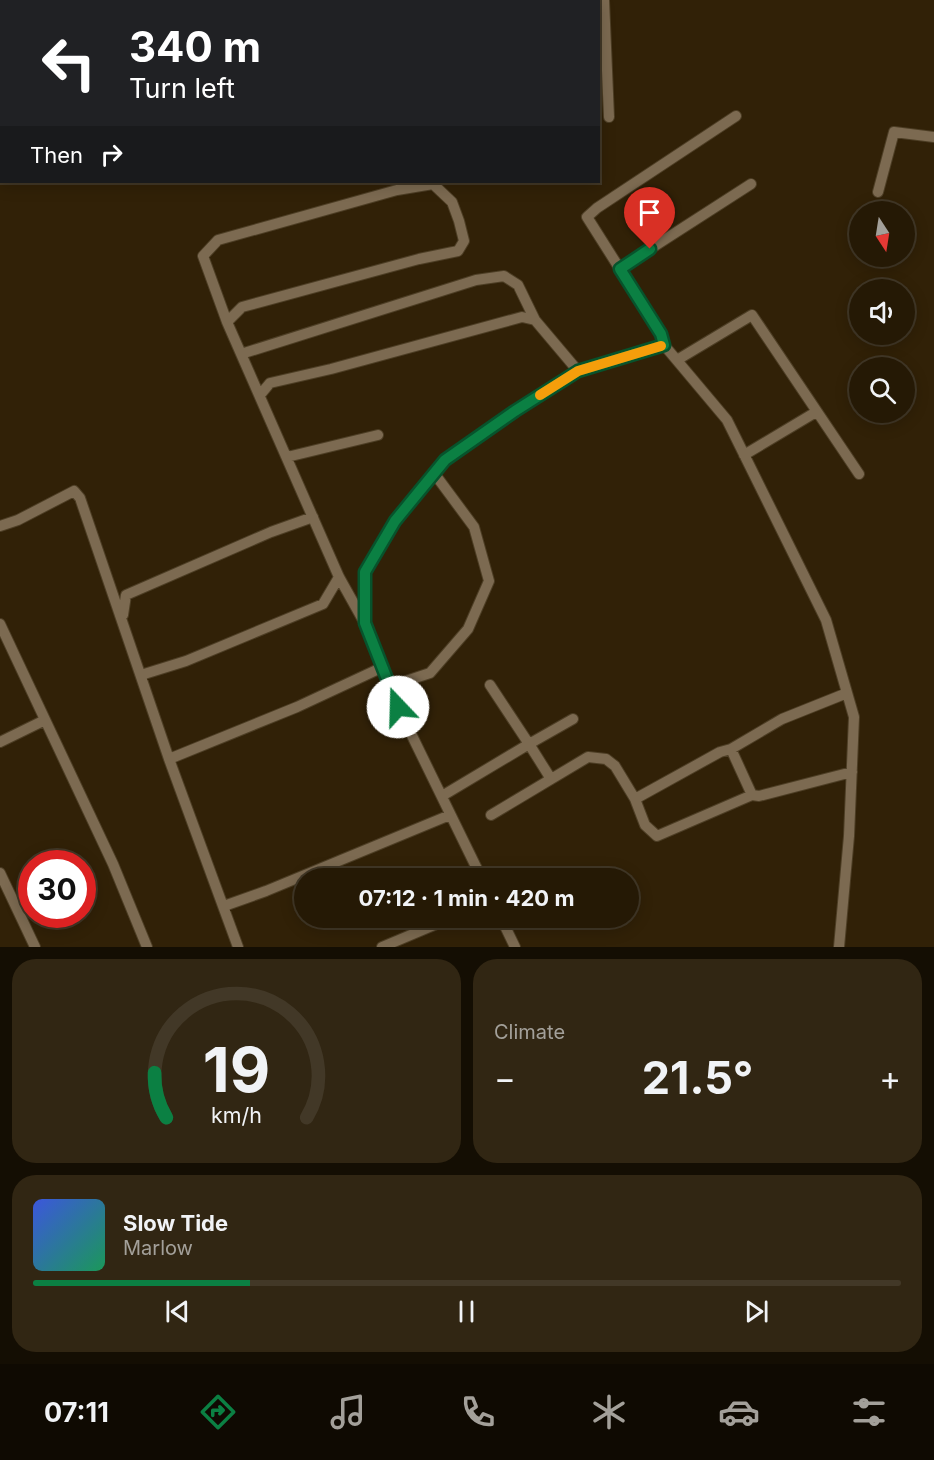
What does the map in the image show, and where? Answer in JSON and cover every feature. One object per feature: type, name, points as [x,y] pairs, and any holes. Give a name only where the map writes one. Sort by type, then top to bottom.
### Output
[{"type":"street","points":[[604,0],[609,117]]},
{"type":"street","points":[[736,116],[597,208],[587,217],[661,334],[664,345],[727,420],[826,620],[854,717],[849,836],[839,947]]},
{"type":"street","points":[[878,192],[894,132],[934,137]]},
{"type":"street","points":[[227,322],[242,307],[419,259],[458,251],[464,241],[452,202],[433,184],[397,190],[218,240],[203,256],[227,322],[339,578],[365,623],[398,707],[476,868]]},
{"type":"street","points":[[620,269],[751,184]]},
{"type":"street","points":[[241,354],[476,280],[504,276],[518,285],[535,320],[578,371]]},
{"type":"street","points":[[677,360],[752,315],[859,474]]},
{"type":"street","points":[[260,395],[270,383],[331,369],[522,317],[535,320]]},
{"type":"street","points":[[365,623],[365,572],[395,521],[445,460],[578,371],[664,345]]},
{"type":"street","points":[[744,455],[816,412]]},
{"type":"street","points":[[287,457],[378,435]]},
{"type":"street","points":[[398,707],[400,683],[430,673],[468,629],[489,581],[474,527],[434,472]]},
{"type":"street","points":[[0,526],[18,520],[74,491],[80,498],[123,618],[169,759],[238,947]]},
{"type":"street","points":[[123,618],[126,595],[271,532],[313,517]]},
{"type":"street","points":[[141,675],[186,661],[323,604],[339,578]]},
{"type":"street","points":[[0,624],[113,864],[146,944],[133,947]]},
{"type":"street","points":[[169,759],[297,707],[383,667]]},
{"type":"street","points":[[490,685],[551,779]]},
{"type":"street","points":[[635,799],[720,752],[731,749],[782,719],[847,693]]},
{"type":"street","points":[[442,796],[573,719]]},
{"type":"street","points":[[0,742],[45,720]]},
{"type":"street","points":[[731,749],[752,795]]},
{"type":"street","points":[[491,814],[588,757],[606,759],[615,766],[635,799],[645,825],[657,836],[752,795],[852,772]]},
{"type":"street","points":[[224,906],[450,815]]},
{"type":"street","points":[[0,873],[35,947]]},
{"type":"street","points":[[382,947],[427,928]]},
{"type":"street","points":[[506,928],[515,947]]},
{"type":"slow traffic","points":[[540,395],[578,371],[661,346]]},
{"type":"route","points":[[398,707],[365,623],[365,572],[395,521],[445,460],[578,371],[664,345],[661,334],[620,269],[650,249]]}]
